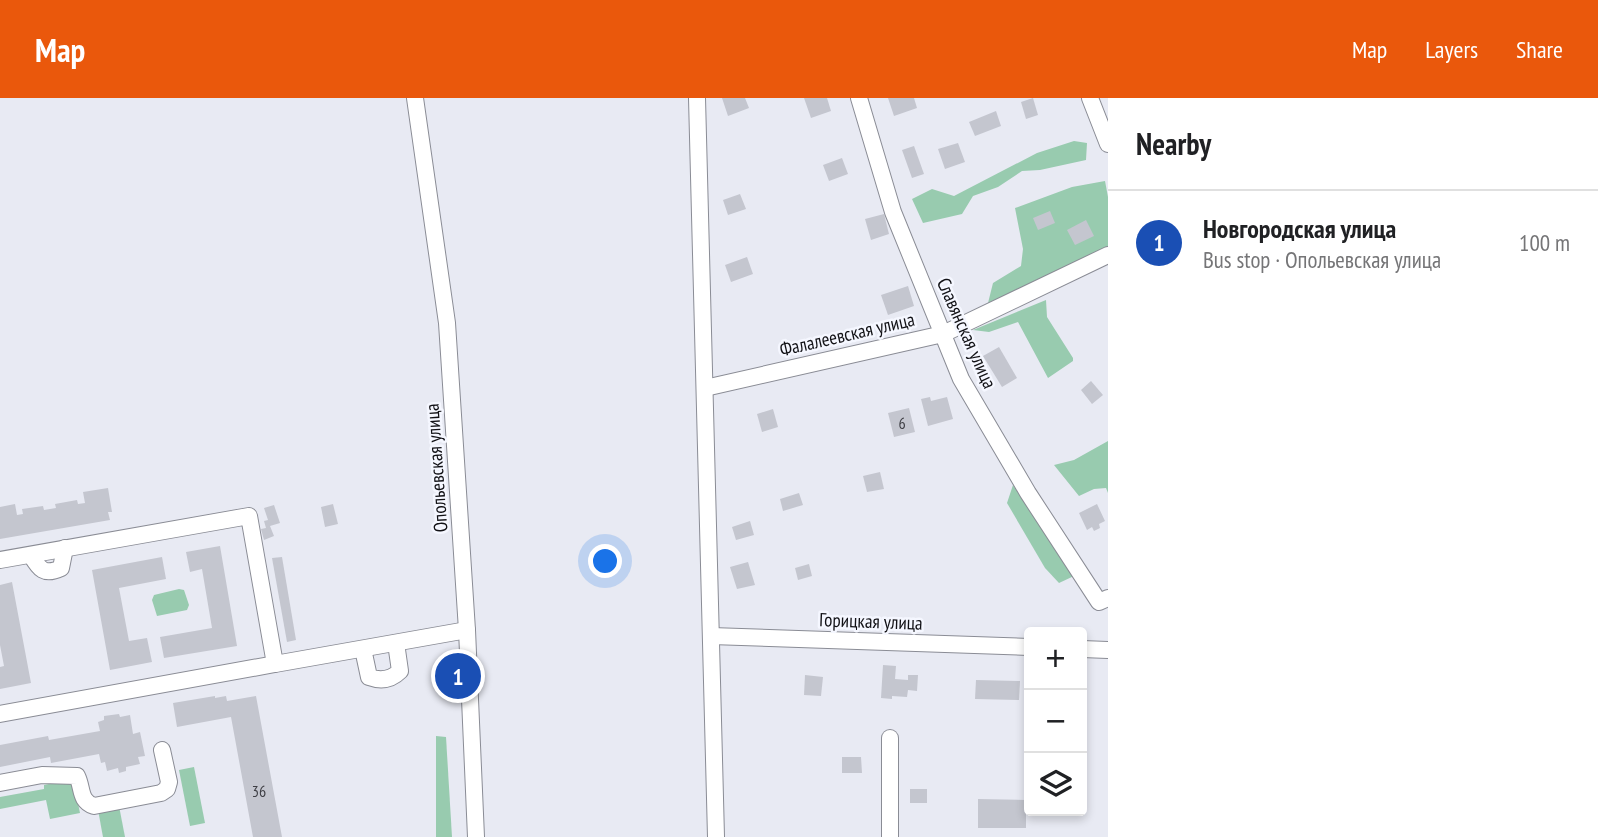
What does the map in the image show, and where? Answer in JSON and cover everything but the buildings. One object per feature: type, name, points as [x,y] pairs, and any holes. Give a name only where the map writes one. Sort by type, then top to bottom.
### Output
[{"type":"street","name":"Опольевская улица","points":[[415,98],[447,323],[467,630],[476,837]]},
{"type":"street","points":[[697,98],[716,837]]},
{"type":"street","name":"Славянская улица","points":[[859,98],[893,212],[961,379],[994,437],[1103,600]]},
{"type":"street","points":[[1090,98],[1108,144]]},
{"type":"street","name":"Фалалеевская улица","points":[[705,388],[943,334],[1108,255]]},
{"type":"street","points":[[0,560],[249,516],[275,664]]},
{"type":"street","points":[[0,714],[467,630]]},
{"type":"street","name":"Горицкая улица","points":[[711,636],[1024,647]]},
{"type":"street","points":[[363,649],[369,677],[385,679],[395,677],[400,671],[396,643]]},
{"type":"street","points":[[1087,649],[1108,650]]},
{"type":"street","points":[[890,738],[890,837]]},
{"type":"street","points":[[0,783],[42,775],[76,776],[83,799],[94,806],[161,793],[167,789],[169,782],[162,750]]},
{"type":"green space","points":[[1074,141],[1087,143],[1086,160],[1022,171],[998,187],[973,196],[962,214],[923,223],[912,199],[932,189],[954,196],[1037,153]]},
{"type":"green space","points":[[1105,181],[1108,197],[1108,248],[988,303],[993,283],[1021,266],[1023,249],[1015,208],[1072,187]]},
{"type":"green space","points":[[1046,300],[1047,317],[1073,358],[1073,361],[1048,378],[1018,322],[989,332],[973,330]]},
{"type":"green space","points":[[1108,441],[1108,493],[1106,488],[1094,489],[1079,496],[1054,465],[1074,460]]},
{"type":"green space","points":[[1013,485],[1074,576],[1059,583],[1045,568],[1007,503]]},
{"type":"green space","points":[[184,590],[189,605],[187,610],[157,616],[152,600],[154,595]]},
{"type":"green space","points":[[436,736],[446,737],[452,837],[436,837]]},
{"type":"green space","points":[[194,767],[205,823],[190,826],[179,770]]},
{"type":"green space","points":[[73,779],[80,813],[50,819],[46,800],[0,809],[0,797],[44,789],[44,785]]},
{"type":"green space","points":[[119,806],[125,837],[103,837],[98,810]]},
{"type":"place","name":"Новгородская улица","points":[[458,676]]}]
